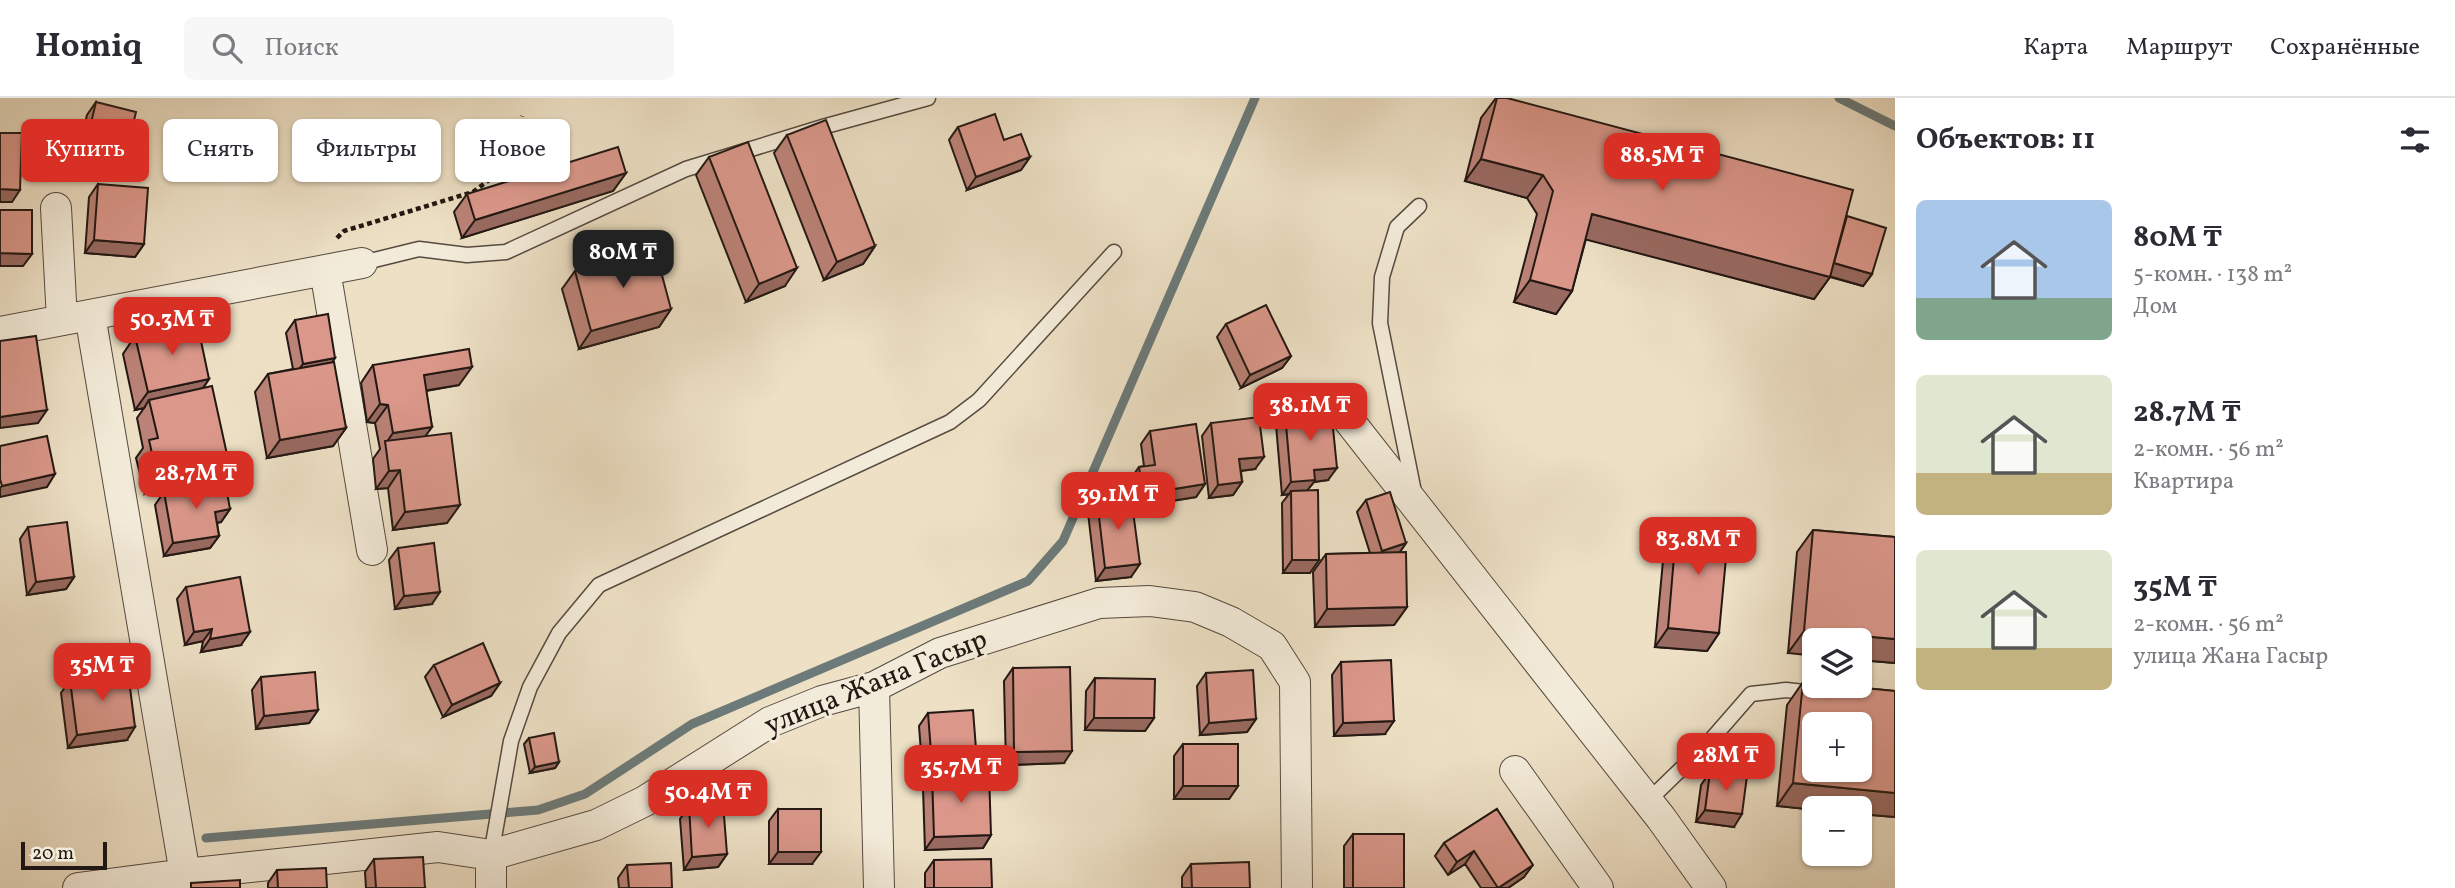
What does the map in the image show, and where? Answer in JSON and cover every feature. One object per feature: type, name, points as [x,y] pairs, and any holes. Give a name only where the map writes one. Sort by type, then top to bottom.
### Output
[{"type":"street","points":[[56,208],[185,874]]},
{"type":"street","points":[[0,332],[362,264]]},
{"type":"street","points":[[325,270],[372,550]]},
{"type":"street","points":[[1332,399],[1648,801],[1711,888]]},
{"type":"street","name":"улица Жана Гасыр","points":[[78,888],[438,848],[491,855],[596,825],[645,801],[770,722],[822,701],[874,687],[940,653],[1098,603],[1150,601],[1195,607],[1231,622],[1272,646],[1295,682],[1297,888]]},
{"type":"street","points":[[874,687],[879,888]]},
{"type":"street","points":[[1515,771],[1598,888]]},
{"type":"street","points":[[491,855],[491,888]]},
{"type":"lane","points":[[362,264],[419,249],[467,255],[506,252],[686,169],[929,98]]},
{"type":"lane","points":[[1417,507],[1380,323],[1382,277],[1397,227],[1419,206]]},
{"type":"lane","points":[[491,855],[511,741],[530,687],[559,633],[599,586],[950,422],[979,400],[1114,252]]},
{"type":"lane","points":[[1648,801],[1710,741],[1751,694],[1786,690],[1802,692]]},
{"type":"path","points":[[325,270],[328,246],[344,231],[473,191],[501,171],[522,116]]},
{"type":"building","points":[[1497,98],[1507,98],[1853,190],[1830,277],[1592,214],[1572,291],[1530,280],[1553,191],[1543,175],[1481,159]]},
{"type":"building","points":[[96,102],[136,112],[134,119],[92,119]]},
{"type":"building","points":[[995,114],[1004,140],[1021,134],[1030,157],[976,177],[958,127]]},
{"type":"building","points":[[826,120],[875,246],[837,262],[787,135]]},
{"type":"building","points":[[0,133],[21,133],[20,190],[0,189]]},
{"type":"building","points":[[748,142],[797,268],[759,284],[709,157]]},
{"type":"building","points":[[618,147],[626,173],[475,220],[467,194],[506,182],[570,182],[570,162]]},
{"type":"building","points":[[98,184],[148,188],[144,244],[94,240]]},
{"type":"building","points":[[0,210],[32,210],[32,254],[0,253]]},
{"type":"building","points":[[1847,216],[1886,228],[1872,274],[1834,263]]},
{"type":"building","points":[[655,249],[671,309],[591,331],[575,271]]},
{"type":"building","points":[[1266,305],[1291,356],[1250,375],[1226,324]]},
{"type":"building","points":[[328,314],[335,358],[303,364],[295,320]]},
{"type":"building","points":[[197,322],[209,379],[148,392],[135,336]]},
{"type":"building","points":[[36,336],[47,410],[0,417],[0,341]]},
{"type":"building","points":[[469,349],[472,367],[424,375],[432,427],[393,433],[388,405],[380,404],[373,365]]},
{"type":"building","points":[[334,362],[346,428],[280,440],[268,374]]},
{"type":"building","points":[[212,386],[228,459],[157,476],[149,440],[158,438],[149,400]]},
{"type":"building","points":[[1331,408],[1337,468],[1314,470],[1315,480],[1291,482],[1285,413]]},
{"type":"building","points":[[1259,417],[1264,457],[1239,459],[1242,482],[1218,485],[1211,423]]},
{"type":"building","points":[[1196,424],[1205,484],[1143,494],[1139,467],[1155,465],[1150,431]]},
{"type":"building","points":[[451,433],[460,505],[405,512],[400,470],[389,471],[385,441]]},
{"type":"building","points":[[47,436],[55,474],[2,486],[0,446]]},
{"type":"building","points":[[225,481],[230,509],[215,512],[219,536],[173,543],[164,492]]},
{"type":"building","points":[[1318,490],[1319,560],[1292,560],[1291,491]]},
{"type":"building","points":[[1390,492],[1406,543],[1382,551],[1366,500]]},
{"type":"building","points":[[1131,496],[1140,564],[1105,568],[1097,500]]},
{"type":"building","points":[[1677,521],[1729,526],[1719,633],[1668,628]]},
{"type":"building","points":[[67,522],[74,577],[36,582],[28,527]]},
{"type":"building","points":[[1813,530],[1895,537],[1895,639],[1872,637],[1872,628],[1804,628]]},
{"type":"building","points":[[434,543],[440,592],[404,596],[398,548]]},
{"type":"building","points":[[1406,552],[1407,607],[1327,609],[1326,554]]},
{"type":"building","points":[[240,577],[250,632],[210,639],[212,629],[194,632],[186,587]]},
{"type":"building","points":[[483,643],[500,683],[452,705],[434,665]]},
{"type":"building","points":[[1391,660],[1394,721],[1343,723],[1341,662]]},
{"type":"building","points":[[1070,667],[1072,751],[1014,752],[1013,668]]},
{"type":"building","points":[[1253,670],[1256,719],[1209,723],[1206,673]]},
{"type":"building","points":[[128,672],[135,727],[77,735],[70,680]]},
{"type":"building","points":[[315,672],[318,710],[264,716],[261,677]]},
{"type":"building","points":[[1095,678],[1155,679],[1154,718],[1094,718]]},
{"type":"building","points":[[1872,689],[1895,691],[1895,793],[1793,783],[1802,692],[1802,698],[1872,698]]},
{"type":"building","points":[[973,710],[976,749],[931,752],[928,713]]},
{"type":"building","points":[[554,733],[559,762],[535,767],[529,738]]},
{"type":"building","points":[[1183,744],[1238,744],[1238,786],[1183,786]]},
{"type":"building","points":[[1710,772],[1747,776],[1742,814],[1705,810]]},
{"type":"building","points":[[989,773],[991,835],[934,837],[932,775]]},
{"type":"building","points":[[723,803],[727,854],[692,857],[689,806]]},
{"type":"building","points":[[778,809],[821,809],[821,852],[778,852]]},
{"type":"building","points":[[1497,809],[1533,865],[1498,888],[1474,851],[1457,862],[1444,843]]},
{"type":"building","points":[[1353,834],[1404,834],[1404,888],[1353,888]]},
{"type":"building","points":[[423,857],[425,888],[376,888],[374,859]]},
{"type":"building","points":[[991,859],[992,888],[934,888],[934,860]]},
{"type":"building","points":[[1249,862],[1250,888],[1192,888],[1191,864]]},
{"type":"building","points":[[671,863],[672,888],[629,888],[627,865]]},
{"type":"building","points":[[326,868],[327,888],[278,888],[277,870]]},
{"type":"building","points":[[240,880],[240,888],[191,888],[191,883]]},
{"type":"waterway","points":[[206,838],[538,810],[585,794],[692,724],[1028,581],[1063,541],[1255,98]]},
{"type":"waterway","points":[[1839,98],[1895,126]]}]
